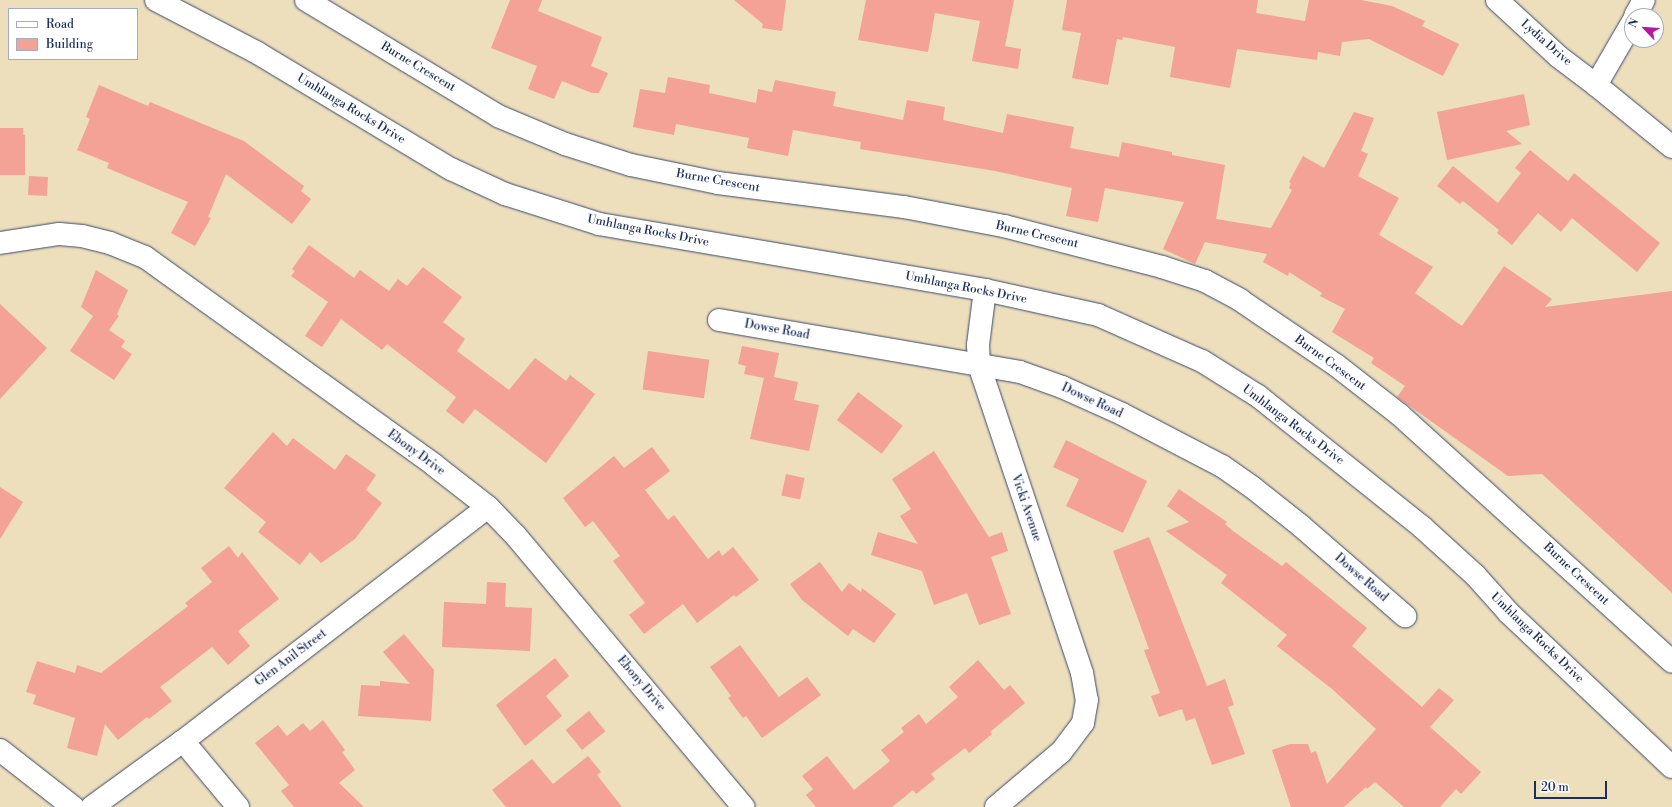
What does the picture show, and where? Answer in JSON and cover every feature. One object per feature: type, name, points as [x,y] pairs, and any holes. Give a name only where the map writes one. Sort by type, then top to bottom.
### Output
[{"type":"street","name":"Umhlanga Rocks Drive","points":[[156,0],[256,52],[451,169],[505,194],[599,224],[985,290],[1098,315],[1202,360],[1258,396],[1422,527],[1672,767]]},
{"type":"street","name":"Burne Crescent","points":[[306,0],[498,116],[565,144],[624,163],[718,183],[904,207],[1004,226],[1132,259],[1205,282],[1240,300],[1292,334],[1336,365],[1400,415],[1672,662]]},
{"type":"street","name":"Lydia Drive","points":[[1497,0],[1559,57],[1672,146]]},
{"type":"street","points":[[1596,85],[1624,37]]},
{"type":"street","name":"Ebony Drive","points":[[0,243],[59,234],[82,236],[110,243],[145,257],[434,465],[488,507],[571,600],[743,807]]},
{"type":"street","name":"Vicki Avenue","points":[[985,290],[978,345],[980,365],[1082,673],[1087,700],[1082,723],[1061,752],[996,807]]},
{"type":"street","name":"Dowse Road","points":[[719,320],[1020,372],[1062,387],[1122,414],[1222,466],[1295,521],[1405,616]]},
{"type":"street","name":"Glen Anil Street","points":[[92,807],[183,741],[488,507]]},
{"type":"street","points":[[183,741],[238,807]]},
{"type":"street","points":[[0,750],[73,807]]},
{"type":"building","points":[[510,0],[542,0],[538,11],[602,37],[591,66],[608,73],[599,93],[592,93],[562,81],[554,99],[528,89],[537,66],[491,48]]},
{"type":"building","points":[[734,0],[786,0],[782,31],[762,28],[763,24]]},
{"type":"building","points":[[866,0],[1014,0],[1005,46],[1021,49],[1018,69],[972,61],[980,21],[935,13],[928,52],[858,40]]},
{"type":"building","points":[[1067,0],[1258,0],[1256,13],[1305,21],[1309,0],[1361,0],[1392,6],[1425,21],[1422,26],[1459,44],[1443,76],[1369,39],[1342,42],[1340,56],[1318,52],[1317,60],[1237,49],[1230,88],[1170,77],[1175,47],[1123,37],[1122,40],[1117,39],[1108,85],[1072,78],[1081,33],[1062,30]]},
{"type":"building","points":[[668,77],[710,85],[709,93],[756,103],[758,89],[772,92],[775,80],[836,92],[833,106],[903,120],[907,100],[945,107],[943,120],[1003,133],[1007,114],[1074,127],[1070,148],[1119,157],[1122,142],[1172,152],[1172,155],[1225,165],[1216,219],[1271,228],[1292,190],[1289,188],[1291,183],[1289,182],[1303,156],[1324,168],[1354,112],[1374,118],[1361,151],[1368,154],[1358,176],[1399,198],[1379,235],[1433,267],[1415,293],[1462,326],[1504,266],[1552,299],[1545,307],[1672,291],[1672,593],[1542,474],[1508,476],[1397,397],[1405,386],[1371,363],[1374,358],[1332,332],[1345,309],[1320,296],[1322,293],[1289,272],[1288,276],[1263,262],[1267,254],[1205,242],[1195,264],[1163,249],[1184,202],[1105,188],[1098,222],[1066,216],[1072,188],[995,171],[860,149],[861,142],[793,130],[788,156],[747,148],[749,138],[676,124],[674,135],[633,127],[640,89],[665,93]]},
{"type":"building","points":[[99,85],[148,106],[150,102],[244,141],[304,186],[301,191],[311,199],[292,224],[226,174],[208,217],[211,218],[195,246],[171,233],[188,202],[107,168],[109,163],[77,150],[90,119],[86,117]]},
{"type":"building","points":[[1524,94],[1530,125],[1506,131],[1522,144],[1447,160],[1437,112]]},
{"type":"building","points":[[0,128],[23,128],[23,135],[25,135],[25,175],[0,175]]},
{"type":"building","points":[[1530,150],[1568,181],[1574,173],[1660,243],[1637,272],[1572,218],[1561,232],[1538,213],[1512,245],[1497,233],[1499,230],[1463,201],[1460,204],[1437,186],[1453,166],[1498,203],[1521,173],[1515,168]]},
{"type":"building","points":[[29,176],[48,177],[47,196],[28,195]]},
{"type":"building","points":[[309,245],[354,278],[360,270],[389,291],[398,279],[407,286],[423,267],[462,297],[443,322],[465,339],[457,351],[509,390],[535,358],[566,381],[570,375],[595,394],[546,463],[475,409],[463,424],[446,411],[456,397],[387,344],[382,350],[341,319],[322,347],[305,336],[328,302],[291,276],[295,271],[292,269]]},
{"type":"building","points":[[96,270],[128,290],[117,314],[119,316],[109,330],[125,341],[121,347],[132,354],[114,380],[70,351],[93,316],[81,307]]},
{"type":"building","points":[[0,304],[47,348],[0,399]]},
{"type":"building","points":[[742,346],[779,353],[774,377],[798,382],[794,400],[819,405],[809,451],[750,439],[764,378],[744,374],[746,366],[738,364]]},
{"type":"building","points":[[648,351],[709,360],[704,398],[643,390]]},
{"type":"building","points":[[858,392],[903,426],[882,454],[837,420]]},
{"type":"building","points":[[273,432],[287,446],[293,438],[335,470],[346,454],[376,475],[366,490],[382,503],[355,539],[321,563],[310,552],[300,565],[258,532],[266,522],[224,488]]},
{"type":"building","points":[[1066,440],[1147,481],[1123,533],[1066,506],[1079,479],[1053,467]]},
{"type":"building","points":[[652,447],[670,471],[645,490],[668,520],[674,515],[708,559],[719,550],[722,556],[733,547],[759,580],[736,597],[734,595],[697,623],[683,604],[644,634],[629,615],[645,603],[613,561],[620,556],[593,521],[585,527],[563,498],[614,456],[624,468]]},
{"type":"building","points":[[934,451],[989,537],[1002,532],[1008,551],[991,557],[1011,614],[979,625],[967,593],[934,605],[922,571],[871,555],[878,532],[918,544],[900,516],[911,509],[892,479]]},
{"type":"building","points":[[786,474],[805,478],[800,499],[781,496]]},
{"type":"building","points":[[0,487],[23,502],[0,539]]},
{"type":"building","points":[[1179,489],[1227,522],[1225,524],[1233,531],[1282,566],[1286,562],[1367,628],[1352,646],[1422,707],[1439,688],[1454,700],[1430,727],[1481,772],[1461,794],[1456,789],[1440,807],[1404,807],[1375,782],[1367,789],[1366,787],[1344,807],[1291,807],[1272,750],[1290,744],[1308,744],[1311,753],[1316,751],[1327,784],[1376,729],[1332,689],[1277,646],[1287,635],[1221,583],[1227,575],[1166,531],[1189,522],[1167,506]]},
{"type":"building","points":[[1149,537],[1207,686],[1225,679],[1234,705],[1228,707],[1245,754],[1212,765],[1195,718],[1186,721],[1182,709],[1159,717],[1151,696],[1160,693],[1144,650],[1149,649],[1113,551]]},
{"type":"building","points":[[229,546],[238,558],[242,552],[279,599],[238,631],[250,646],[228,665],[212,647],[160,687],[172,701],[149,719],[147,717],[118,740],[105,724],[97,756],[67,748],[75,718],[33,704],[36,695],[26,692],[37,661],[75,673],[77,665],[101,673],[188,606],[185,603],[212,582],[201,568]]},
{"type":"building","points":[[820,562],[842,592],[849,583],[861,592],[862,588],[896,614],[874,643],[853,629],[848,636],[802,600],[790,584]]},
{"type":"building","points":[[487,582],[506,583],[505,607],[532,608],[530,651],[442,647],[444,602],[486,604]]},
{"type":"building","points":[[404,634],[434,670],[431,721],[358,716],[361,685],[380,686],[380,681],[410,684],[383,652]]},
{"type":"building","points":[[740,645],[779,697],[807,677],[821,695],[762,738],[746,716],[743,718],[728,698],[731,696],[710,667]]},
{"type":"building","points":[[555,658],[569,676],[546,696],[562,716],[525,746],[496,705]]},
{"type":"building","points":[[978,660],[1004,690],[1010,685],[1025,703],[990,732],[992,734],[969,753],[965,748],[931,774],[935,779],[916,794],[913,790],[892,807],[816,807],[806,795],[813,789],[802,776],[827,756],[854,790],[890,761],[881,750],[904,732],[901,728],[919,714],[926,724],[958,697],[949,687]]},
{"type":"building","points":[[589,711],[605,731],[582,750],[566,730]]},
{"type":"building","points":[[323,720],[345,750],[342,752],[355,770],[339,783],[364,807],[294,807],[281,791],[289,785],[255,743],[278,725],[287,736],[303,723],[310,731]]},
{"type":"building","points":[[588,756],[601,772],[597,775],[622,807],[506,807],[492,790],[532,759],[553,784]]}]
